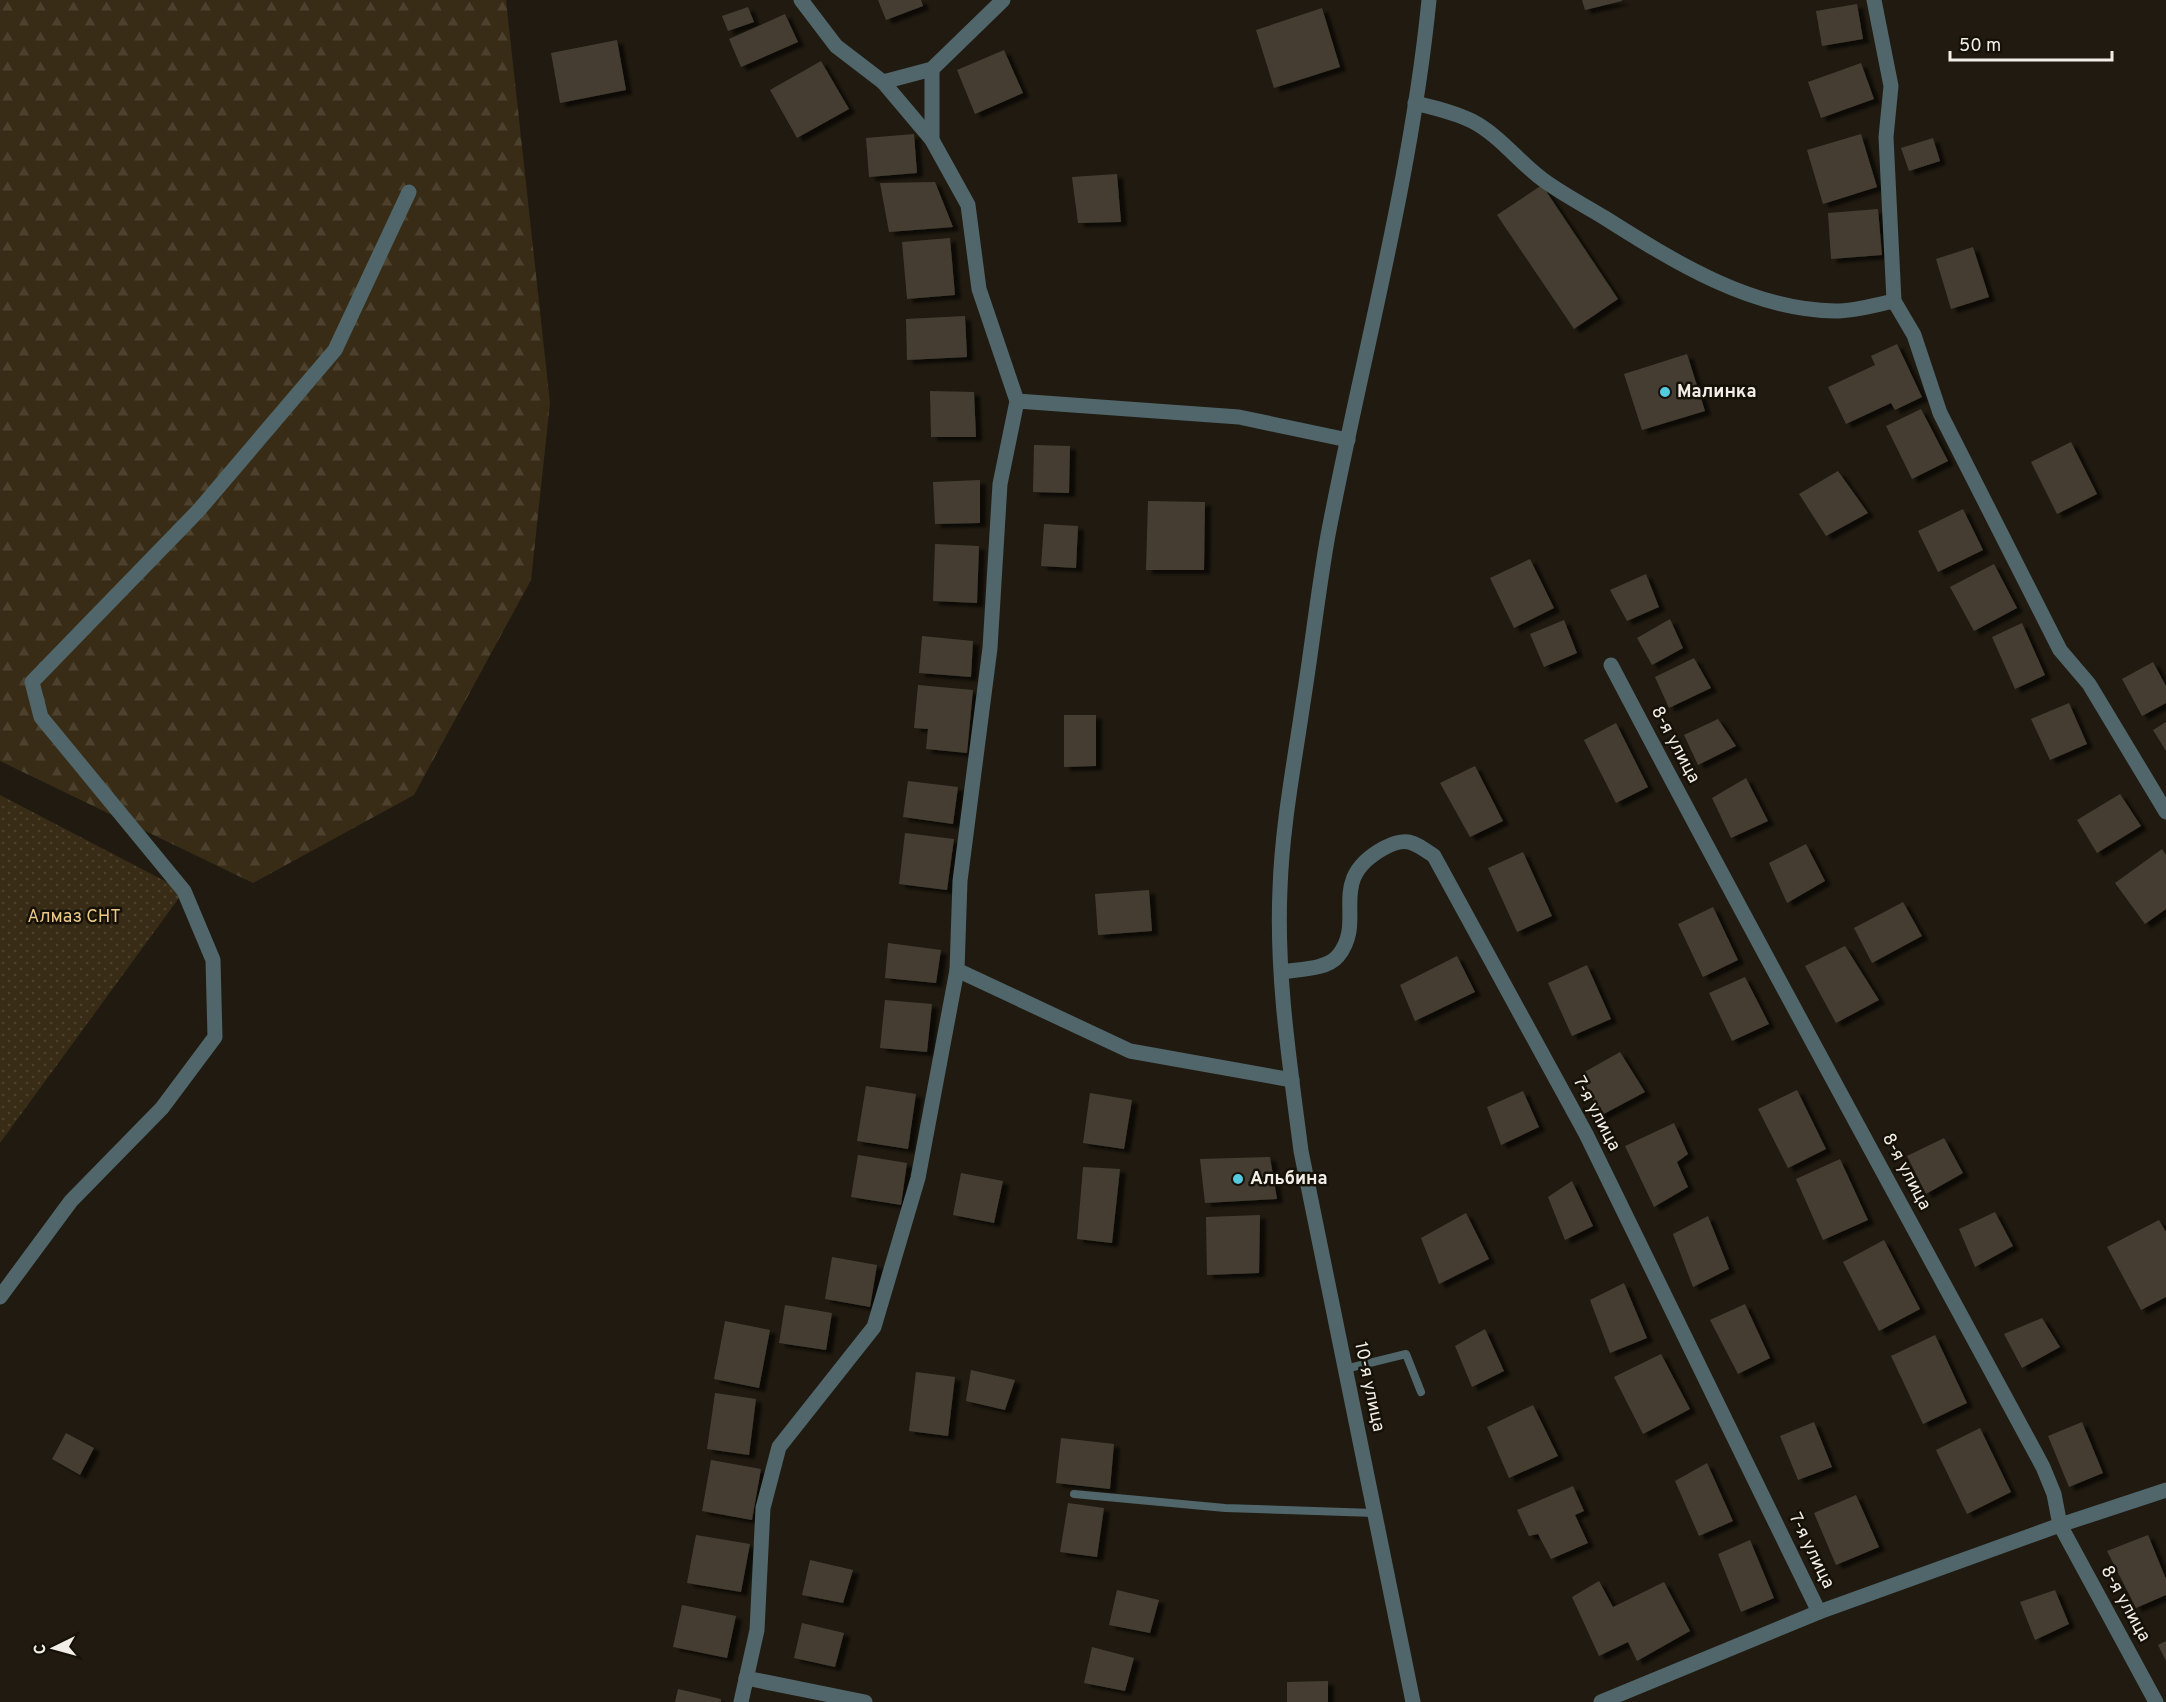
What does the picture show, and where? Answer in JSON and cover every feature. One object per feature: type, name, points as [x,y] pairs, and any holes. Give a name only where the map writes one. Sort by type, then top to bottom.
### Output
[{"type":"street","points":[[741,1702],[757,1630],[764,1508],[779,1447],[874,1327],[918,1178],[957,970],[960,881],[990,648],[1000,484],[1017,401],[979,289],[968,205],[932,140],[883,82],[836,46],[801,0]]},
{"type":"street","points":[[883,82],[932,69],[1003,0]]},
{"type":"street","name":"10-я улица","points":[[1413,1702],[1308,1186],[1292,1080],[1282,972],[1280,891],[1283,838],[1328,537],[1395,213],[1415,103],[1429,0]]},
{"type":"street","points":[[1874,0],[1891,86],[1886,138],[1894,301],[1914,334],[1940,413],[2060,650],[2089,684],[2166,812]]},
{"type":"street","points":[[932,69],[932,140]]},
{"type":"street","points":[[1415,103],[1451,112],[1474,122],[1507,147],[1542,179],[1669,258],[1718,283],[1803,308],[1836,311],[1894,301]]},
{"type":"street","points":[[0,1297],[71,1201],[162,1107],[215,1037],[213,960],[184,891],[41,717],[32,682],[198,511],[335,350],[409,192]]},
{"type":"street","points":[[1017,401],[1239,417],[1348,440]]},
{"type":"street","name":"8-я улица","points":[[1611,665],[1723,878],[2043,1467],[2054,1494],[2060,1525],[2156,1702]]},
{"type":"street","name":"7-я улица","points":[[1282,972],[1327,965],[1337,957],[1344,946],[1348,929],[1351,881],[1361,864],[1369,857],[1395,843],[1413,841],[1434,856],[1586,1134],[1819,1612]]},
{"type":"street","points":[[957,970],[1130,1051],[1292,1080]]},
{"type":"street","points":[[1601,1702],[1819,1612],[2060,1525],[2166,1490]]},
{"type":"street","points":[[746,1678],[865,1702]]},
{"type":"lane","points":[[1345,1369],[1406,1354],[1421,1392]]},
{"type":"lane","points":[[1074,1494],[1225,1508],[1374,1513]]},
{"type":"green space","points":[[0,0],[506,0],[550,403],[531,580],[414,795],[253,883],[0,761]]},
{"type":"green space","name":"Алмаз СНТ","points":[[0,795],[184,891],[0,1143]]},
{"type":"building","points":[[878,0],[921,0],[923,6],[886,20]]},
{"type":"building","points":[[1582,0],[1622,0],[1622,1],[1585,10]]},
{"type":"building","points":[[1857,4],[1863,39],[1822,46],[1816,11]]},
{"type":"building","points":[[748,7],[754,22],[728,31],[722,16]]},
{"type":"building","points":[[1322,8],[1340,67],[1274,88],[1256,30]]},
{"type":"building","points":[[785,14],[798,42],[741,67],[729,39]]},
{"type":"building","points":[[617,40],[626,90],[560,103],[551,53]]},
{"type":"building","points":[[1004,50],[1023,93],[975,114],[957,70]]},
{"type":"building","points":[[821,61],[849,109],[797,138],[770,90]]},
{"type":"building","points":[[1861,63],[1874,99],[1821,118],[1808,82]]},
{"type":"building","points":[[914,134],[917,173],[869,177],[866,138]]},
{"type":"building","points":[[1861,134],[1877,187],[1823,204],[1807,150]]},
{"type":"building","points":[[1933,138],[1940,161],[1909,171],[1901,148]]},
{"type":"building","points":[[1117,174],[1121,222],[1078,223],[1072,177]]},
{"type":"building","points":[[935,182],[953,227],[889,232],[880,183]]},
{"type":"building","points":[[1542,185],[1618,299],[1574,329],[1497,215]]},
{"type":"building","points":[[1878,209],[1882,255],[1831,259],[1828,213]]},
{"type":"building","points":[[950,238],[955,295],[907,299],[902,242]]},
{"type":"building","points":[[1973,247],[1989,297],[1951,309],[1936,259]]},
{"type":"building","points":[[965,316],[967,357],[907,360],[906,319]]},
{"type":"building","points":[[1897,344],[1922,397],[1895,410],[1891,403],[1846,424],[1828,387],[1875,365],[1871,356]]},
{"type":"building","name":"Малинка","points":[[1687,354],[1705,411],[1642,430],[1624,374]]},
{"type":"building","points":[[930,391],[974,392],[976,437],[931,437]]},
{"type":"building","points":[[1921,409],[1948,461],[1912,479],[1886,426]]},
{"type":"building","points":[[2071,442],[2097,494],[2057,514],[2031,462]]},
{"type":"building","points":[[1034,445],[1070,446],[1069,493],[1033,492]]},
{"type":"building","points":[[1838,471],[1868,513],[1826,536],[1799,494]]},
{"type":"building","points":[[980,480],[980,523],[935,524],[933,482]]},
{"type":"building","points":[[1148,501],[1205,502],[1204,570],[1146,570]]},
{"type":"building","points":[[1963,509],[1983,550],[1938,572],[1918,531]]},
{"type":"building","points":[[1044,524],[1078,526],[1076,568],[1041,566]]},
{"type":"building","points":[[935,544],[979,546],[977,603],[933,601]]},
{"type":"building","points":[[1530,559],[1554,608],[1514,628],[1490,578]]},
{"type":"building","points":[[1994,564],[2017,608],[1974,631],[1950,587]]},
{"type":"building","points":[[1646,574],[1659,607],[1627,621],[1610,590]]},
{"type":"building","points":[[1670,619],[1683,648],[1652,665],[1637,638]]},
{"type":"building","points":[[1564,620],[1577,653],[1544,667],[1530,634]]},
{"type":"building","points":[[2022,623],[2045,675],[2015,689],[1992,637]]},
{"type":"building","points":[[922,636],[973,641],[971,677],[919,673]]},
{"type":"building","points":[[1694,658],[1711,688],[1669,708],[1655,677]]},
{"type":"building","points":[[2153,662],[2166,686],[2166,703],[2142,716],[2122,679]]},
{"type":"building","points":[[918,685],[973,690],[967,753],[926,749],[928,729],[914,728]]},
{"type":"building","points":[[2069,703],[2087,744],[2050,760],[2031,719]]},
{"type":"building","points":[[1064,715],[1096,715],[1096,766],[1064,767]]},
{"type":"building","points":[[1718,719],[1736,746],[1698,765],[1684,735]]},
{"type":"building","points":[[2166,722],[2166,751],[2153,730]]},
{"type":"building","points":[[1616,723],[1648,787],[1616,803],[1584,740]]},
{"type":"building","points":[[1475,766],[1503,821],[1470,837],[1440,783]]},
{"type":"building","points":[[1746,778],[1768,821],[1731,838],[1712,798]]},
{"type":"building","points":[[908,781],[958,787],[953,824],[903,817]]},
{"type":"building","points":[[2120,794],[2141,826],[2097,853],[2077,820]]},
{"type":"building","points":[[905,833],[954,839],[947,890],[899,884]]},
{"type":"building","points":[[1806,844],[1825,881],[1787,903],[1769,863]]},
{"type":"building","points":[[2162,849],[2166,855],[2166,909],[2145,924],[2115,883]]},
{"type":"building","points":[[1523,852],[1552,916],[1517,932],[1488,868]]},
{"type":"building","points":[[1149,890],[1152,931],[1098,935],[1095,894]]},
{"type":"building","points":[[1903,902],[1922,936],[1872,963],[1854,928]]},
{"type":"building","points":[[1713,907],[1738,960],[1703,977],[1678,924]]},
{"type":"building","points":[[888,943],[941,950],[936,983],[885,978]]},
{"type":"building","points":[[1845,946],[1879,1000],[1836,1023],[1805,966]]},
{"type":"building","points":[[1457,956],[1475,992],[1415,1021],[1400,985]]},
{"type":"building","points":[[1587,965],[1611,1019],[1572,1036],[1548,983]]},
{"type":"building","points":[[1745,977],[1769,1024],[1732,1041],[1709,993]]},
{"type":"building","points":[[885,1000],[932,1004],[927,1052],[880,1048]]},
{"type":"building","points":[[1620,1052],[1645,1092],[1600,1116],[1581,1074]]},
{"type":"building","points":[[866,1086],[916,1094],[908,1149],[857,1141]]},
{"type":"building","points":[[1797,1090],[1826,1149],[1788,1168],[1758,1109]]},
{"type":"building","points":[[1523,1091],[1539,1127],[1501,1145],[1487,1107]]},
{"type":"building","points":[[1090,1093],[1132,1100],[1124,1149],[1083,1143]]},
{"type":"building","points":[[1674,1123],[1688,1154],[1677,1162],[1688,1187],[1654,1207],[1625,1146]]},
{"type":"building","points":[[1944,1138],[1963,1173],[1926,1194],[1907,1156]]},
{"type":"building","points":[[858,1155],[907,1163],[901,1205],[851,1197]]},
{"type":"building","name":"Альбина","points":[[1270,1157],[1277,1199],[1205,1203],[1200,1159]]},
{"type":"building","points":[[1840,1159],[1868,1220],[1823,1240],[1796,1179]]},
{"type":"building","points":[[1083,1167],[1120,1169],[1112,1243],[1077,1239]]},
{"type":"building","points":[[961,1173],[1003,1181],[994,1223],[953,1215]]},
{"type":"building","points":[[1572,1181],[1593,1226],[1565,1240],[1548,1197]]},
{"type":"building","points":[[1995,1212],[2013,1246],[1975,1267],[1959,1229]]},
{"type":"building","points":[[1466,1213],[1489,1259],[1439,1284],[1421,1238]]},
{"type":"building","points":[[1260,1215],[1259,1273],[1207,1275],[1206,1217]]},
{"type":"building","points":[[1708,1216],[1729,1269],[1693,1287],[1673,1234]]},
{"type":"building","points":[[2159,1220],[2166,1232],[2166,1297],[2141,1310],[2107,1247]]},
{"type":"building","points":[[1884,1240],[1920,1309],[1879,1331],[1843,1262]]},
{"type":"building","points":[[832,1257],[877,1265],[870,1307],[825,1299]]},
{"type":"building","points":[[1624,1283],[1647,1338],[1610,1353],[1590,1300]]},
{"type":"building","points":[[1745,1304],[1770,1358],[1738,1374],[1710,1320]]},
{"type":"building","points":[[785,1305],[832,1313],[826,1350],[779,1343]]},
{"type":"building","points":[[2042,1318],[2060,1347],[2022,1368],[2004,1334]]},
{"type":"building","points":[[725,1321],[770,1330],[759,1388],[714,1379]]},
{"type":"building","points":[[1485,1329],[1504,1371],[1472,1387],[1455,1346]]},
{"type":"building","points":[[1935,1335],[1967,1403],[1923,1424],[1891,1356]]},
{"type":"building","points":[[1661,1354],[1690,1409],[1643,1434],[1614,1377]]},
{"type":"building","points":[[971,1370],[1015,1380],[1005,1410],[966,1401]]},
{"type":"building","points":[[916,1372],[955,1377],[948,1436],[909,1431]]},
{"type":"building","points":[[715,1393],[756,1399],[749,1455],[707,1449]]},
{"type":"building","points":[[1533,1405],[1558,1456],[1509,1478],[1487,1427]]},
{"type":"building","points":[[1814,1422],[1832,1467],[1798,1480],[1780,1436]]},
{"type":"building","points":[[2082,1422],[2103,1473],[2069,1487],[2048,1436]]},
{"type":"building","points":[[1980,1428],[2011,1492],[1967,1514],[1936,1450]]},
{"type":"building","points":[[66,1433],[94,1448],[80,1475],[52,1459]]},
{"type":"building","points":[[1061,1438],[1114,1444],[1110,1489],[1056,1483]]},
{"type":"building","points":[[711,1460],[761,1469],[752,1520],[702,1511]]},
{"type":"building","points":[[1707,1463],[1733,1521],[1699,1536],[1675,1481]]},
{"type":"building","points":[[1573,1486],[1584,1511],[1575,1515],[1588,1543],[1551,1559],[1538,1534],[1529,1536],[1517,1510]]},
{"type":"building","points":[[1856,1495],[1879,1547],[1836,1565],[1814,1513]]},
{"type":"building","points":[[1068,1503],[1104,1508],[1097,1557],[1060,1552]]},
{"type":"building","points":[[696,1535],[750,1544],[741,1592],[687,1583]]},
{"type":"building","points":[[2148,1535],[2166,1579],[2166,1595],[2136,1608],[2107,1551]]},
{"type":"building","points":[[1750,1540],[1774,1598],[1741,1612],[1718,1554]]},
{"type":"building","points":[[810,1560],[853,1570],[843,1603],[802,1595]]},
{"type":"building","points":[[1599,1581],[1613,1607],[1664,1582],[1690,1631],[1637,1661],[1628,1642],[1599,1656],[1572,1597]]},
{"type":"building","points":[[1117,1590],[1159,1600],[1150,1633],[1109,1625]]},
{"type":"building","points":[[2055,1590],[2069,1624],[2035,1640],[2020,1602]]},
{"type":"building","points":[[682,1605],[736,1616],[727,1658],[673,1647]]},
{"type":"building","points":[[802,1623],[844,1633],[835,1667],[794,1658]]},
{"type":"building","points":[[2166,1641],[2166,1661],[2158,1645]]},
{"type":"building","points":[[1092,1647],[1134,1658],[1125,1691],[1084,1683]]},
{"type":"building","points":[[1328,1681],[1328,1702],[1287,1702],[1287,1682]]},
{"type":"building","points":[[678,1689],[721,1699],[721,1702],[675,1702]]},
{"type":"place","name":"Малинка","points":[[1665,392]]},
{"type":"place","name":"Альбина","points":[[1238,1179]]}]
